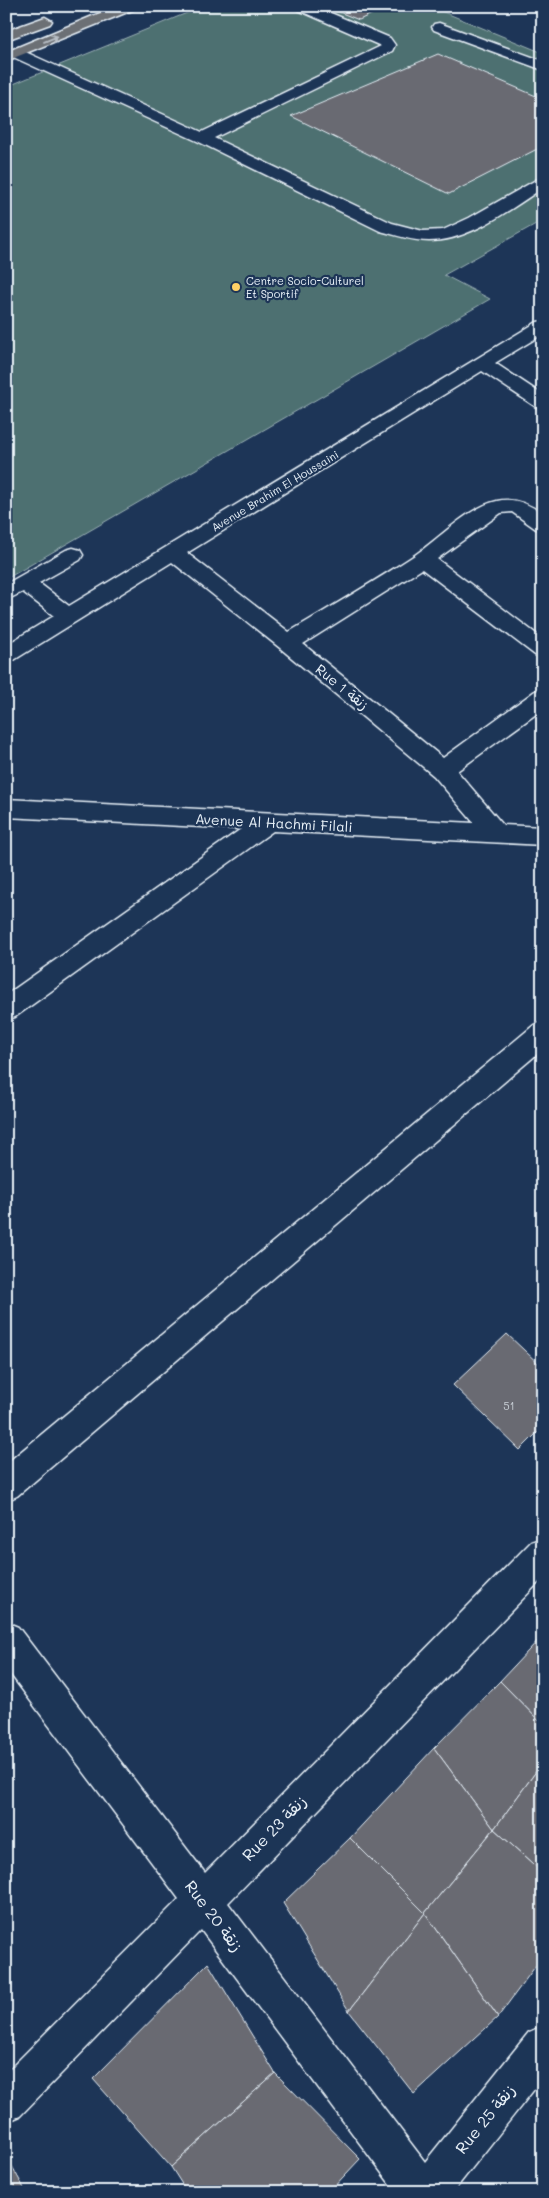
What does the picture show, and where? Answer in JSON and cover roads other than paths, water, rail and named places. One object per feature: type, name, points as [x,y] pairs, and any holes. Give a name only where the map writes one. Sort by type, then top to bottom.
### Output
[{"type":"main road","points":[[11,55],[130,6]]},
{"type":"main road","points":[[6,36],[56,16]]},
{"type":"street","points":[[202,138],[387,48],[388,45],[385,41],[301,6]]},
{"type":"street","points":[[439,27],[543,66]]},
{"type":"street","points":[[11,55],[202,138],[386,227],[414,236],[437,236],[459,231],[543,181]]},
{"type":"street","name":"Avenue Brahim El Houssaini","points":[[6,655],[543,326]]},
{"type":"street","points":[[482,364],[543,403]]},
{"type":"street","points":[[288,643],[423,559],[491,509],[501,506],[518,506],[543,524]]},
{"type":"street","name":"Rue 1 زنقة","points":[[174,553],[288,643],[442,770],[497,834]]},
{"type":"street","points":[[6,593],[73,555]]},
{"type":"street","points":[[423,559],[543,650]]},
{"type":"street","points":[[25,583],[69,617]]},
{"type":"street","points":[[442,770],[543,697]]},
{"type":"street","name":"Avenue Al Hachmi Filali","points":[[6,808],[543,836]]},
{"type":"street","points":[[6,1009],[267,823]]},
{"type":"street","points":[[6,1485],[543,1033]]},
{"type":"street","name":"Rue 23 زنقة","points":[[6,2102],[543,1554]]},
{"type":"street","name":"Rue 20 زنقة","points":[[6,1639],[422,2192]]},
{"type":"street","name":"Rue 25 زنقة","points":[[427,2192],[543,2046]]},
{"type":"place","name":"Centre Socio-Culturel Et Sportif","points":[[236,287]]}]
